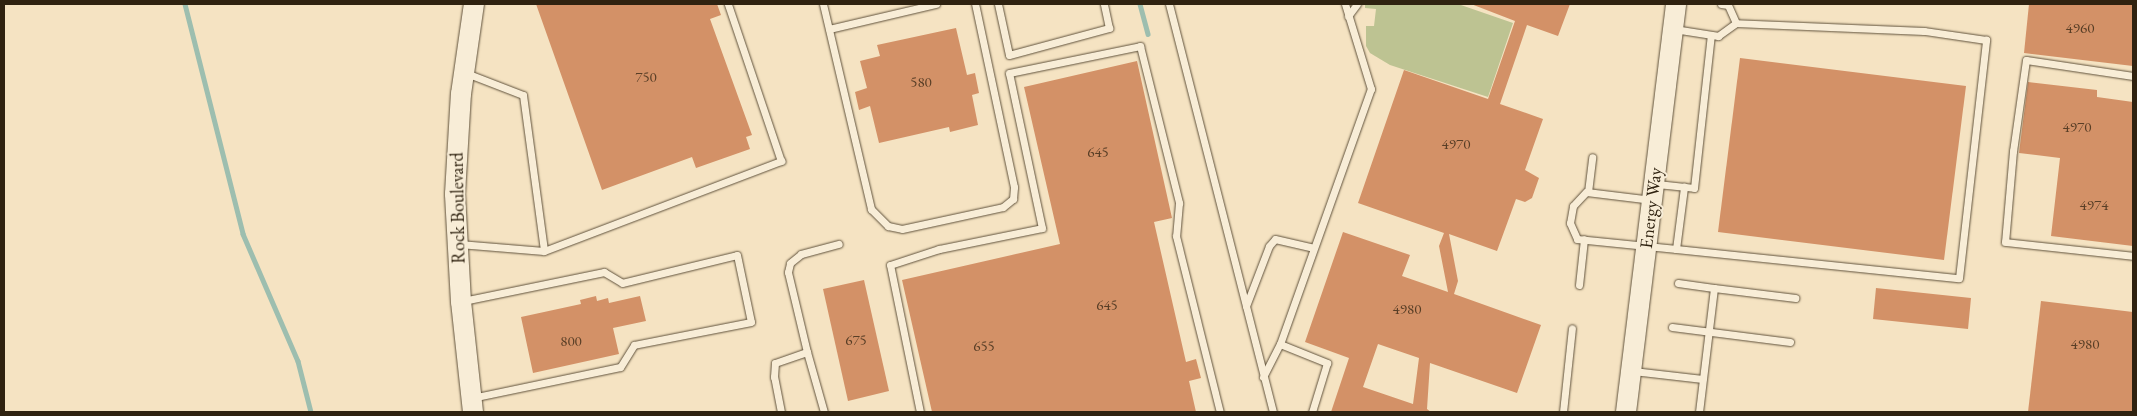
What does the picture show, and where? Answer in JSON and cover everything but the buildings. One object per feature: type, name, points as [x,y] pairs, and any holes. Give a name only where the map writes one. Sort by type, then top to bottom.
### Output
[{"type":"street","name":"Rock Boulevard","points":[[472,405],[460,302],[456,243],[457,145],[464,72],[474,4]]},
{"type":"street","name":"Energy Way","points":[[1626,412],[1676,4]]},
{"type":"lane","points":[[456,243],[544,252],[781,161],[728,4]]},
{"type":"lane","points":[[823,4],[871,209],[888,226],[902,229],[1003,206],[1012,199],[1014,187],[975,4]]},
{"type":"lane","points":[[829,29],[936,4]]},
{"type":"lane","points":[[998,4],[1009,54],[1109,28],[1104,4]]},
{"type":"lane","points":[[1169,4],[1273,412]]},
{"type":"lane","points":[[1264,377],[1280,344],[1371,89],[1345,4]]},
{"type":"lane","points":[[1348,16],[1356,4]]},
{"type":"lane","points":[[1726,4],[1736,23]]},
{"type":"lane","points":[[1673,29],[1718,36],[1736,23],[1924,31],[1986,40],[1959,278],[1577,239],[1570,223],[1573,206],[1580,195],[1588,192],[1653,192],[1684,187],[1694,188],[1711,35]]},
{"type":"lane","points":[[920,412],[890,265],[939,249],[1042,228],[1009,73],[1140,46],[1179,204],[1176,236],[1220,412]]},
{"type":"lane","points":[[2133,76],[2026,60],[2013,151],[2005,242],[2133,256]]},
{"type":"lane","points":[[464,72],[523,94],[544,252]]},
{"type":"lane","points":[[1588,192],[1592,156]]},
{"type":"lane","points":[[1676,248],[1684,187]]},
{"type":"lane","points":[[1246,306],[1269,246],[1275,239],[1313,248]]},
{"type":"lane","points":[[1579,286],[1584,239]]},
{"type":"lane","points":[[824,412],[807,352],[788,272],[790,262],[801,254],[839,244]]},
{"type":"lane","points":[[460,302],[604,272],[622,283],[737,255],[751,322],[634,345],[620,367],[472,405]]},
{"type":"lane","points":[[1678,283],[1795,298]]},
{"type":"lane","points":[[1699,412],[1714,288]]},
{"type":"lane","points":[[1672,327],[1709,330],[1790,342]]},
{"type":"lane","points":[[1563,412],[1572,328]]},
{"type":"lane","points":[[1280,344],[1327,363],[1312,412]]},
{"type":"lane","points":[[781,412],[774,377],[775,363],[807,352]]},
{"type":"lane","points":[[1631,371],[1703,379]]},
{"type":"green space","points":[[1365,4],[1458,4],[1513,23],[1488,97],[1390,65],[1370,53],[1366,46],[1366,26],[1374,26],[1376,9],[1365,8]]},
{"type":"waterway","points":[[185,4],[243,234],[298,361],[311,412]]},
{"type":"waterway","points":[[1140,4],[1148,34]]}]
